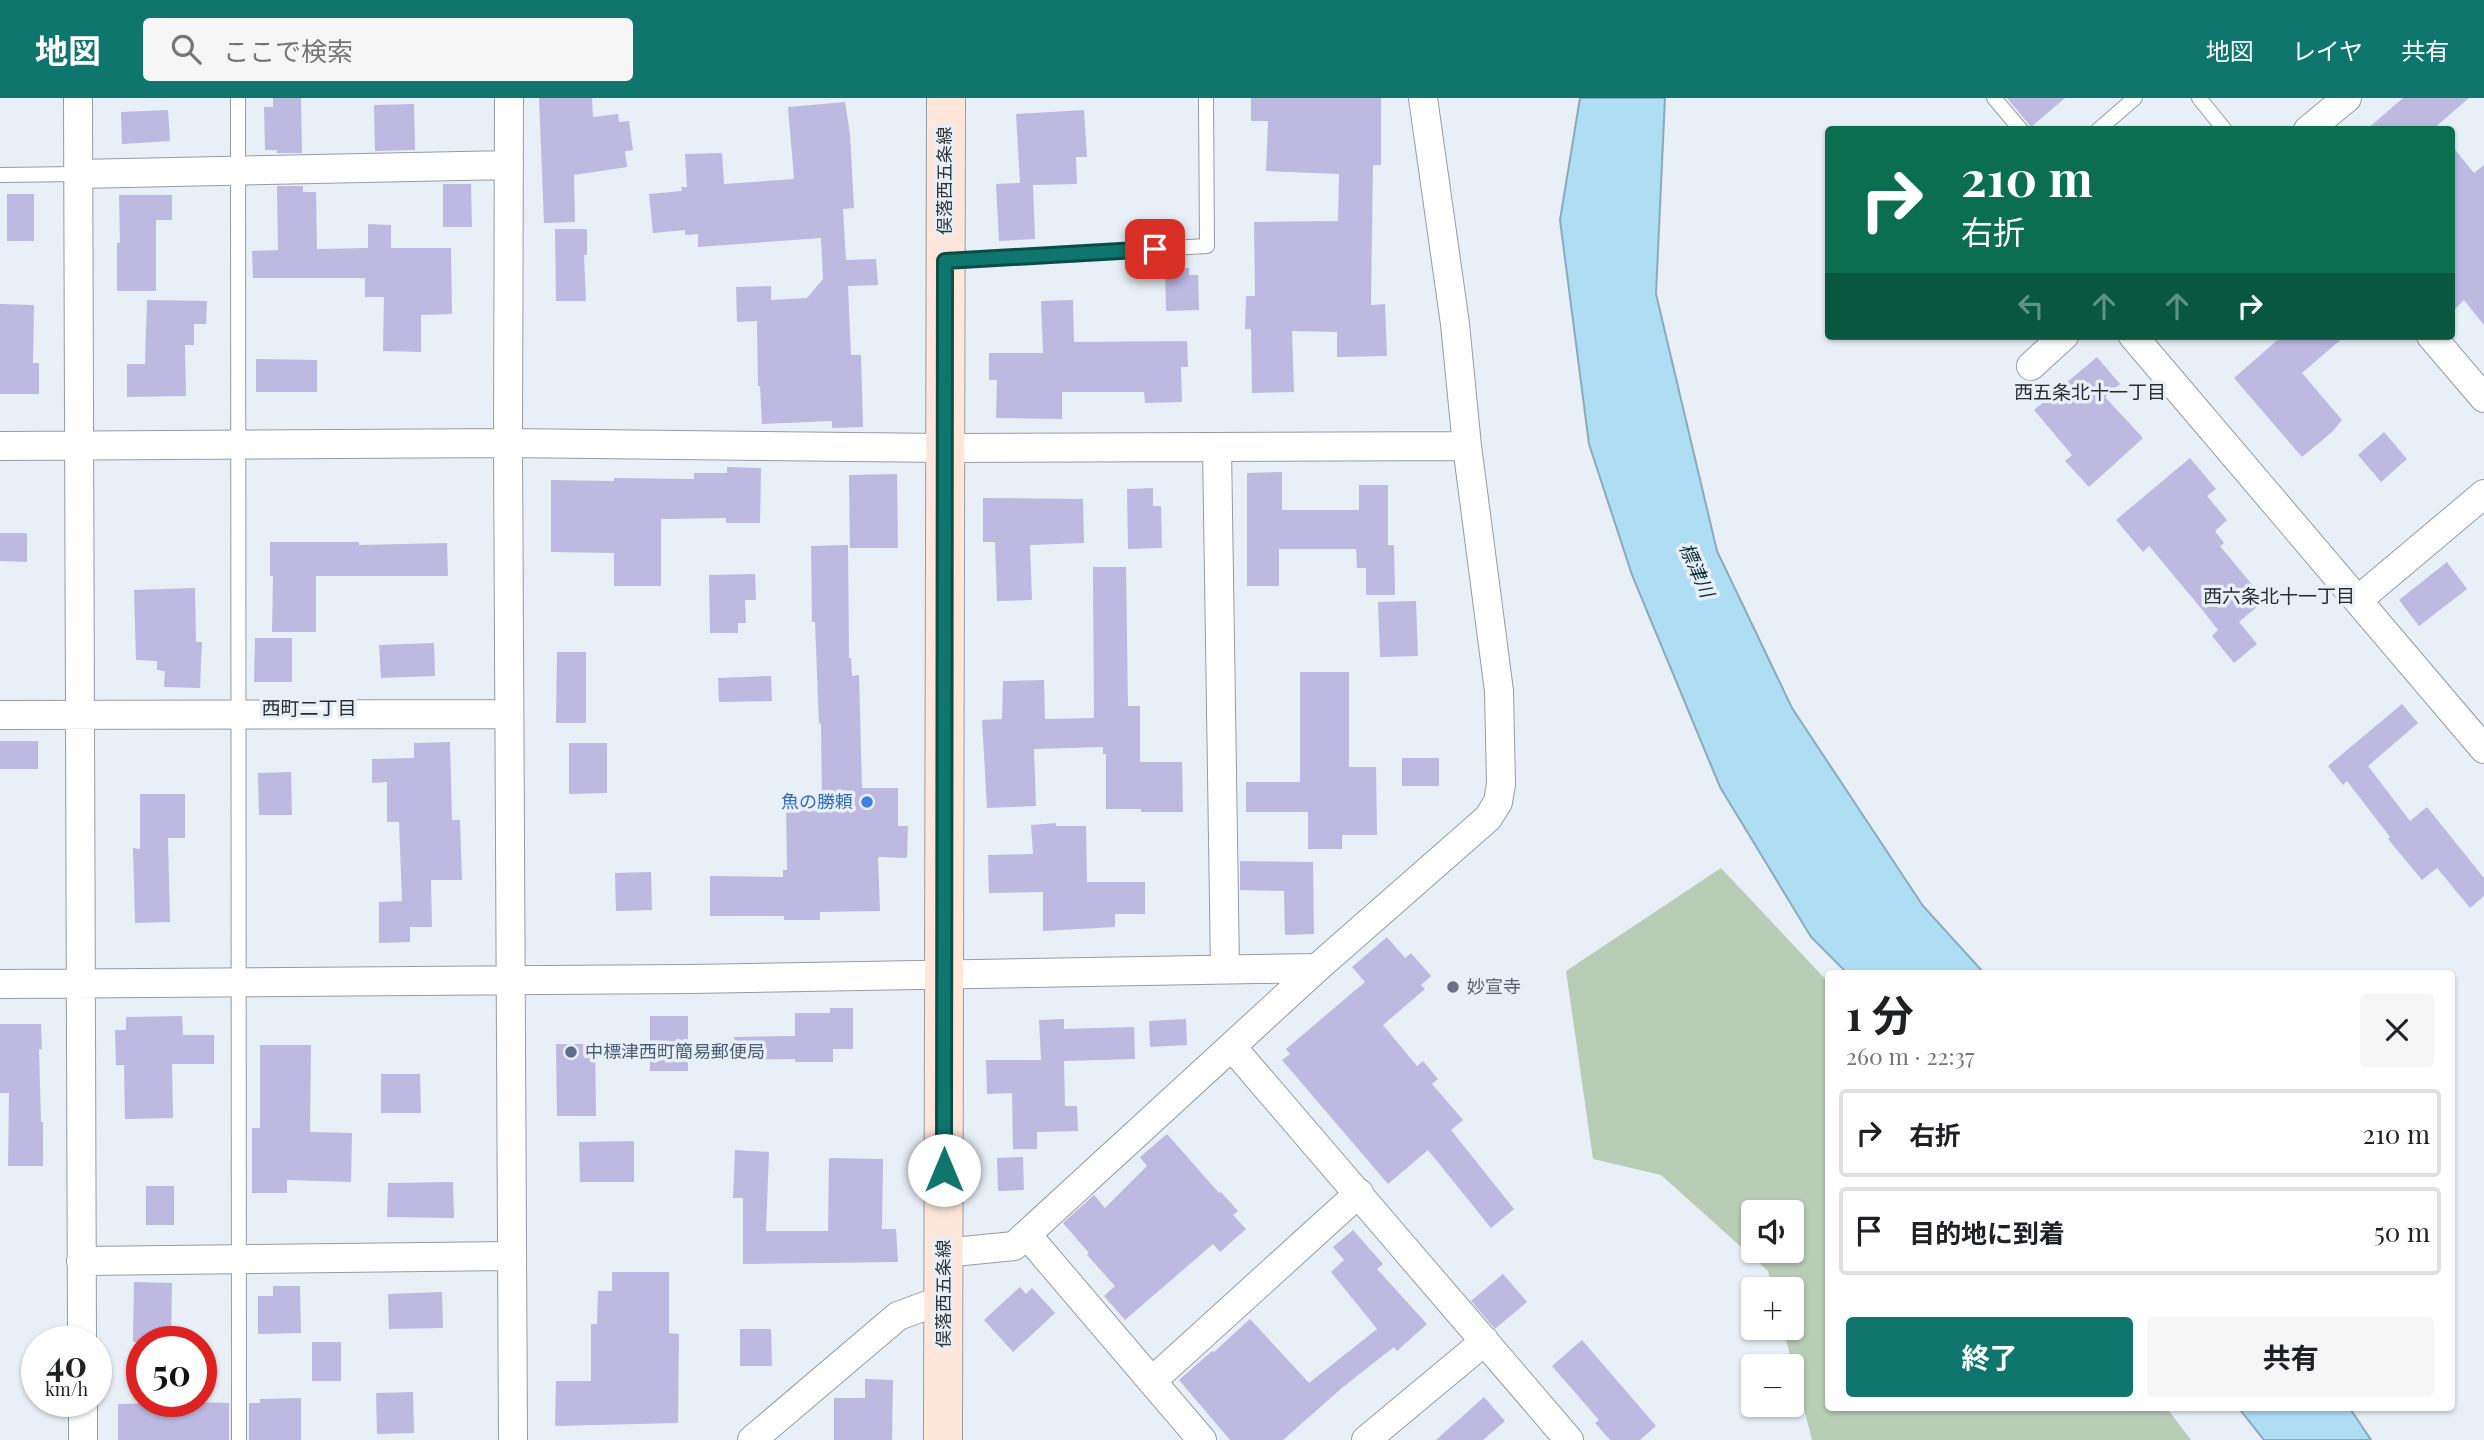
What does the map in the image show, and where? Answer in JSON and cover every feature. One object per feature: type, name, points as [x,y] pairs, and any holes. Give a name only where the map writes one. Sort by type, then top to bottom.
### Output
[{"type":"main road","name":"俣落西五条線","points":[[943,1440],[946,98]]},
{"type":"street","points":[[78,98],[82,1326]]},
{"type":"street","points":[[509,98],[513,1440]]},
{"type":"street","points":[[944,1253],[1014,1246],[1317,968],[1488,818],[1498,802],[1502,756],[1499,691],[1467,446],[1455,324],[1423,98]]},
{"type":"street","points":[[2313,126],[2347,98]]},
{"type":"street","points":[[78,174],[509,165]]},
{"type":"street","points":[[2031,366],[2060,340]]},
{"type":"street","points":[[2136,340],[2484,749]]},
{"type":"street","points":[[2434,340],[2484,398]]},
{"type":"street","points":[[0,446],[508,443],[944,448],[1467,446]]},
{"type":"street","points":[[1217,447],[1225,969]]},
{"type":"street","points":[[2358,600],[2484,494]]},
{"type":"street","points":[[0,715],[509,714]]},
{"type":"street","points":[[0,984],[510,981],[1317,968]]},
{"type":"street","points":[[1232,1047],[1569,1440]]},
{"type":"street","points":[[1152,1381],[1359,1193]]},
{"type":"street","points":[[1027,1235],[1202,1440]]},
{"type":"street","points":[[81,1261],[512,1256]]},
{"type":"street","points":[[752,1440],[898,1316],[944,1300]]},
{"type":"street","points":[[1366,1440],[1485,1342]]},
{"type":"street","points":[[83,1417],[83,1440]]},
{"type":"lane","points":[[237,98],[239,1440]]},
{"type":"lane","points":[[945,261],[1207,246],[1206,98]]},
{"type":"lane","points":[[1994,98],[2018,126]]},
{"type":"lane","points":[[2103,126],[2135,98]]},
{"type":"lane","points":[[2199,98],[2222,126]]},
{"type":"lane","points":[[0,174],[78,174]]},
{"type":"green space","points":[[1721,868],[1825,979],[1825,1411],[2169,1411],[2191,1440],[1812,1440],[1804,1409],[1804,1354],[1790,1354],[1786,1340],[1804,1340],[1804,1277],[1770,1277],[1768,1271],[1759,1263],[1804,1263],[1804,1200],[1741,1200],[1741,1247],[1661,1175],[1593,1159],[1566,971]]},
{"type":"water","name":"標津川","points":[[1580,98],[1665,98],[1656,294],[1717,551],[1792,708],[1923,906],[1981,970],[1844,970],[1811,937],[1720,787],[1632,575],[1589,444],[1560,220]]},
{"type":"water","points":[[2241,1411],[2352,1411],[2371,1440],[2264,1440]]},
{"type":"building","points":[[273,98],[301,98],[302,153],[265,150],[264,107],[273,107]]},
{"type":"building","points":[[539,98],[592,98],[593,117],[618,114],[619,122],[629,121],[633,150],[625,151],[627,167],[574,175],[575,222],[544,223]]},
{"type":"building","points":[[1251,98],[1381,98],[1381,165],[1373,165],[1371,305],[1385,304],[1387,356],[1337,357],[1337,332],[1292,331],[1294,392],[1252,393],[1251,329],[1245,329],[1246,296],[1255,296],[1254,222],[1338,221],[1339,174],[1266,171],[1268,121],[1251,121]]},
{"type":"building","points":[[2007,98],[2065,98],[2032,126]]},
{"type":"building","points":[[2403,98],[2469,98],[2437,126],[2371,126]]},
{"type":"building","points":[[845,102],[850,134],[854,208],[843,209],[846,260],[876,259],[878,285],[848,286],[851,355],[861,355],[863,427],[832,428],[832,421],[762,424],[758,386],[757,321],[737,322],[736,287],[771,286],[771,300],[807,298],[823,279],[821,238],[698,247],[698,234],[685,235],[685,230],[653,233],[649,194],[682,191],[681,187],[687,187],[685,154],[722,153],[724,184],[794,179],[788,107]]},
{"type":"building","points":[[414,104],[415,150],[375,151],[374,105]]},
{"type":"building","points":[[168,110],[170,141],[122,144],[121,112]]},
{"type":"building","points":[[1084,110],[1087,157],[1076,157],[1077,184],[1033,185],[1035,239],[999,241],[996,184],[1020,183],[1016,114]]},
{"type":"building","points":[[2455,150],[2474,173],[2484,165],[2484,325],[2464,300],[2455,309]]},
{"type":"building","points":[[443,184],[471,184],[472,227],[443,227]]},
{"type":"building","points":[[277,186],[303,186],[303,192],[316,192],[317,249],[368,248],[368,224],[391,225],[391,248],[451,248],[452,314],[421,315],[421,352],[383,351],[384,297],[365,297],[365,278],[253,278],[252,251],[278,250]]},
{"type":"building","points":[[7,194],[34,194],[34,241],[7,241]]},
{"type":"building","points":[[119,195],[172,195],[172,220],[156,220],[156,291],[117,291]]},
{"type":"building","points":[[555,229],[587,229],[587,255],[584,255],[586,301],[556,301]]},
{"type":"building","points":[[1189,268],[1189,275],[1198,275],[1199,310],[1166,311],[1165,269]]},
{"type":"building","points":[[147,300],[207,301],[206,324],[194,324],[194,345],[185,345],[186,396],[127,397],[127,364],[145,364]]},
{"type":"building","points":[[1073,300],[1074,342],[1187,341],[1188,367],[1181,367],[1182,402],[1145,403],[1144,392],[1062,392],[1062,419],[996,418],[997,380],[989,380],[989,353],[1043,353],[1041,301]]},
{"type":"building","points":[[0,304],[34,305],[33,363],[39,363],[39,394],[0,394]]},
{"type":"building","points":[[2277,340],[2340,340],[2302,373],[2342,420],[2302,457],[2234,378]]},
{"type":"building","points":[[2097,357],[2120,384],[2105,397],[2143,438],[2089,487],[2065,461],[2072,455],[2034,410]]},
{"type":"building","points":[[256,359],[317,360],[317,392],[256,392]]},
{"type":"building","points":[[2384,432],[2407,459],[2381,482],[2358,455]]},
{"type":"building","points":[[2190,458],[2216,489],[2207,496],[2227,520],[2215,531],[2224,543],[2220,546],[2265,600],[2239,622],[2257,644],[2234,663],[2212,636],[2218,630],[2200,607],[2149,546],[2143,552],[2116,520]]},
{"type":"building","points":[[727,467],[761,468],[760,523],[726,523],[726,518],[661,519],[661,586],[614,586],[614,553],[551,552],[551,480],[694,479],[694,473],[727,473]]},
{"type":"building","points":[[1282,472],[1282,510],[1359,510],[1359,485],[1388,485],[1388,545],[1394,545],[1395,595],[1366,595],[1366,568],[1357,568],[1356,549],[1279,549],[1279,586],[1247,586],[1247,473]]},
{"type":"building","points":[[897,474],[898,548],[850,548],[849,475]]},
{"type":"building","points":[[1153,488],[1153,506],[1161,506],[1162,548],[1128,549],[1127,489]]},
{"type":"building","points":[[983,498],[1083,499],[1084,543],[1030,545],[1032,600],[997,601],[995,542],[983,542]]},
{"type":"building","points":[[0,533],[27,533],[27,562],[0,561]]},
{"type":"building","points":[[270,542],[359,542],[359,545],[447,543],[448,576],[316,576],[316,632],[272,632],[273,576],[270,576]]},
{"type":"building","points":[[848,545],[849,658],[852,676],[859,675],[862,788],[898,788],[898,826],[908,826],[907,858],[878,857],[880,911],[820,912],[820,920],[784,920],[784,916],[710,916],[710,876],[783,877],[783,870],[787,870],[786,802],[822,802],[821,723],[819,724],[815,622],[812,622],[811,546]]},
{"type":"building","points":[[2447,562],[2467,589],[2419,626],[2399,600]]},
{"type":"building","points":[[1093,567],[1126,567],[1128,706],[1140,706],[1140,762],[1182,762],[1183,812],[1106,809],[1106,754],[1103,754],[1103,747],[1034,749],[1036,806],[987,808],[982,720],[1002,719],[1003,681],[1044,680],[1045,719],[1094,718]]},
{"type":"building","points":[[755,574],[756,600],[745,600],[746,623],[738,623],[738,633],[710,633],[709,575]]},
{"type":"building","points":[[195,588],[196,642],[202,642],[200,688],[164,687],[165,671],[157,670],[157,661],[136,660],[134,590]]},
{"type":"building","points":[[1416,601],[1418,656],[1380,657],[1378,602]]},
{"type":"building","points":[[255,638],[292,638],[292,682],[254,682]]},
{"type":"building","points":[[434,643],[435,676],[381,678],[379,645]]},
{"type":"building","points":[[557,652],[586,652],[586,723],[556,723]]},
{"type":"building","points":[[1300,672],[1349,672],[1349,767],[1376,767],[1377,835],[1342,835],[1342,849],[1308,849],[1308,812],[1246,812],[1246,782],[1300,782]]},
{"type":"building","points":[[771,676],[772,701],[719,702],[718,678]]},
{"type":"building","points":[[2402,704],[2418,723],[2368,766],[2410,821],[2427,807],[2484,878],[2484,896],[2470,908],[2437,868],[2422,880],[2388,839],[2390,837],[2347,781],[2343,785],[2328,766]]},
{"type":"building","points":[[0,741],[38,741],[38,769],[0,769]]},
{"type":"building","points":[[450,742],[452,820],[460,820],[462,880],[431,880],[432,927],[410,927],[410,942],[379,943],[379,902],[402,901],[399,822],[387,822],[387,782],[372,783],[372,759],[414,758],[414,743]]},
{"type":"building","points":[[569,743],[607,743],[607,793],[569,794]]},
{"type":"building","points":[[1402,758],[1439,758],[1439,786],[1402,786]]},
{"type":"building","points":[[291,772],[292,815],[259,815],[258,773]]},
{"type":"building","points":[[140,794],[185,794],[185,838],[168,838],[170,922],[135,923],[133,848],[140,849]]},
{"type":"building","points":[[1056,823],[1056,826],[1086,826],[1087,882],[1145,882],[1145,914],[1115,914],[1115,927],[1043,931],[1043,892],[989,893],[988,855],[1033,854],[1031,825]]},
{"type":"building","points":[[1240,861],[1313,862],[1314,934],[1285,935],[1284,891],[1240,890]]},
{"type":"building","points":[[651,872],[652,910],[616,911],[615,873]]},
{"type":"building","points":[[1387,937],[1405,958],[1411,953],[1431,976],[1421,985],[1425,989],[1383,1025],[1417,1066],[1423,1061],[1438,1079],[1432,1084],[1463,1120],[1451,1130],[1514,1209],[1491,1228],[1428,1150],[1388,1184],[1282,1060],[1290,1054],[1286,1049],[1365,982],[1352,967]]},
{"type":"building","points":[[830,1008],[853,1008],[853,1049],[833,1049],[833,1062],[795,1062],[795,1059],[735,1060],[734,1037],[795,1036],[795,1013],[830,1013]]},
{"type":"building","points":[[182,1016],[183,1035],[214,1035],[214,1064],[172,1064],[173,1118],[125,1119],[124,1065],[116,1065],[115,1030],[126,1030],[126,1017]]},
{"type":"building","points":[[650,1016],[688,1016],[688,1071],[650,1071]]},
{"type":"building","points":[[1064,1019],[1064,1029],[1134,1027],[1135,1059],[1064,1061],[1065,1106],[1077,1106],[1078,1131],[1037,1132],[1037,1149],[1013,1149],[1012,1093],[987,1094],[986,1060],[1041,1060],[1039,1020]]},
{"type":"building","points":[[1186,1019],[1187,1045],[1150,1047],[1149,1021]]},
{"type":"building","points":[[0,1024],[41,1024],[42,1049],[39,1049],[43,1166],[8,1166],[9,1093],[0,1093]]},
{"type":"building","points":[[556,1044],[595,1044],[596,1116],[557,1116]]},
{"type":"building","points":[[260,1045],[311,1045],[310,1132],[352,1133],[351,1182],[287,1180],[287,1193],[252,1193],[252,1128],[260,1128]]},
{"type":"building","points":[[381,1074],[420,1074],[421,1113],[381,1113]]},
{"type":"building","points":[[1167,1134],[1238,1211],[1233,1215],[1246,1229],[1220,1252],[1213,1244],[1125,1320],[1104,1296],[1115,1286],[1063,1223],[1094,1195],[1105,1208],[1147,1166],[1140,1157]]},
{"type":"building","points":[[634,1141],[634,1182],[580,1182],[579,1142]]},
{"type":"building","points":[[735,1150],[769,1152],[766,1231],[828,1231],[829,1158],[883,1159],[882,1229],[896,1229],[898,1262],[743,1264],[743,1198],[733,1198]]},
{"type":"building","points":[[1023,1157],[1024,1190],[998,1191],[997,1158]]},
{"type":"building","points":[[453,1182],[454,1218],[387,1217],[388,1183]]},
{"type":"building","points":[[146,1186],[174,1186],[174,1225],[146,1225]]},
{"type":"building","points":[[1353,1230],[1383,1264],[1377,1269],[1427,1324],[1397,1351],[1394,1347],[1343,1387],[1283,1440],[1230,1440],[1179,1380],[1250,1319],[1309,1383],[1377,1329],[1331,1272],[1344,1260],[1333,1247]]},
{"type":"building","points":[[612,1272],[669,1272],[669,1333],[679,1334],[678,1423],[555,1426],[556,1381],[591,1381],[591,1324],[597,1324],[598,1291],[612,1291]]},
{"type":"building","points":[[1503,1274],[1527,1302],[1495,1329],[1471,1301]]},
{"type":"building","points":[[134,1282],[172,1283],[171,1326],[133,1326]]},
{"type":"building","points":[[273,1286],[300,1286],[301,1333],[258,1334],[258,1296],[273,1296]]},
{"type":"building","points":[[1020,1287],[1026,1294],[1032,1288],[1055,1313],[1013,1352],[984,1320]]},
{"type":"building","points":[[442,1292],[443,1328],[389,1329],[388,1294]]},
{"type":"building","points":[[740,1329],[771,1329],[772,1366],[740,1366]]},
{"type":"building","points":[[1582,1340],[1656,1426],[1640,1440],[1610,1440],[1595,1423],[1599,1420],[1552,1366]]},
{"type":"building","points":[[312,1342],[341,1342],[341,1381],[312,1381]]},
{"type":"building","points":[[865,1379],[893,1380],[892,1440],[834,1440],[834,1398],[865,1398]]},
{"type":"building","points":[[413,1392],[414,1433],[377,1434],[376,1393]]},
{"type":"building","points":[[1484,1397],[1505,1421],[1483,1440],[1436,1440]]},
{"type":"building","points":[[301,1398],[301,1440],[249,1440],[249,1403],[260,1403],[260,1399]]},
{"type":"building","points":[[217,1403],[229,1403],[229,1440],[118,1440],[118,1404],[126,1404],[126,1417],[217,1417]]},
{"type":"place","name":"魚の勝頼","points":[[867,802]]},
{"type":"place","name":"妙宣寺","points":[[1453,987]]},
{"type":"place","name":"中標津西町簡易郵便局","points":[[571,1052]]},
{"type":"district","name":"西五条北十一丁目","points":[[2090,392]]},
{"type":"district","name":"西六条北十一丁目","points":[[2279,596]]},
{"type":"district","name":"西町二丁目","points":[[309,708]]},
{"type":"route","points":[[944,1170],[945,261],[1155,249]]}]
